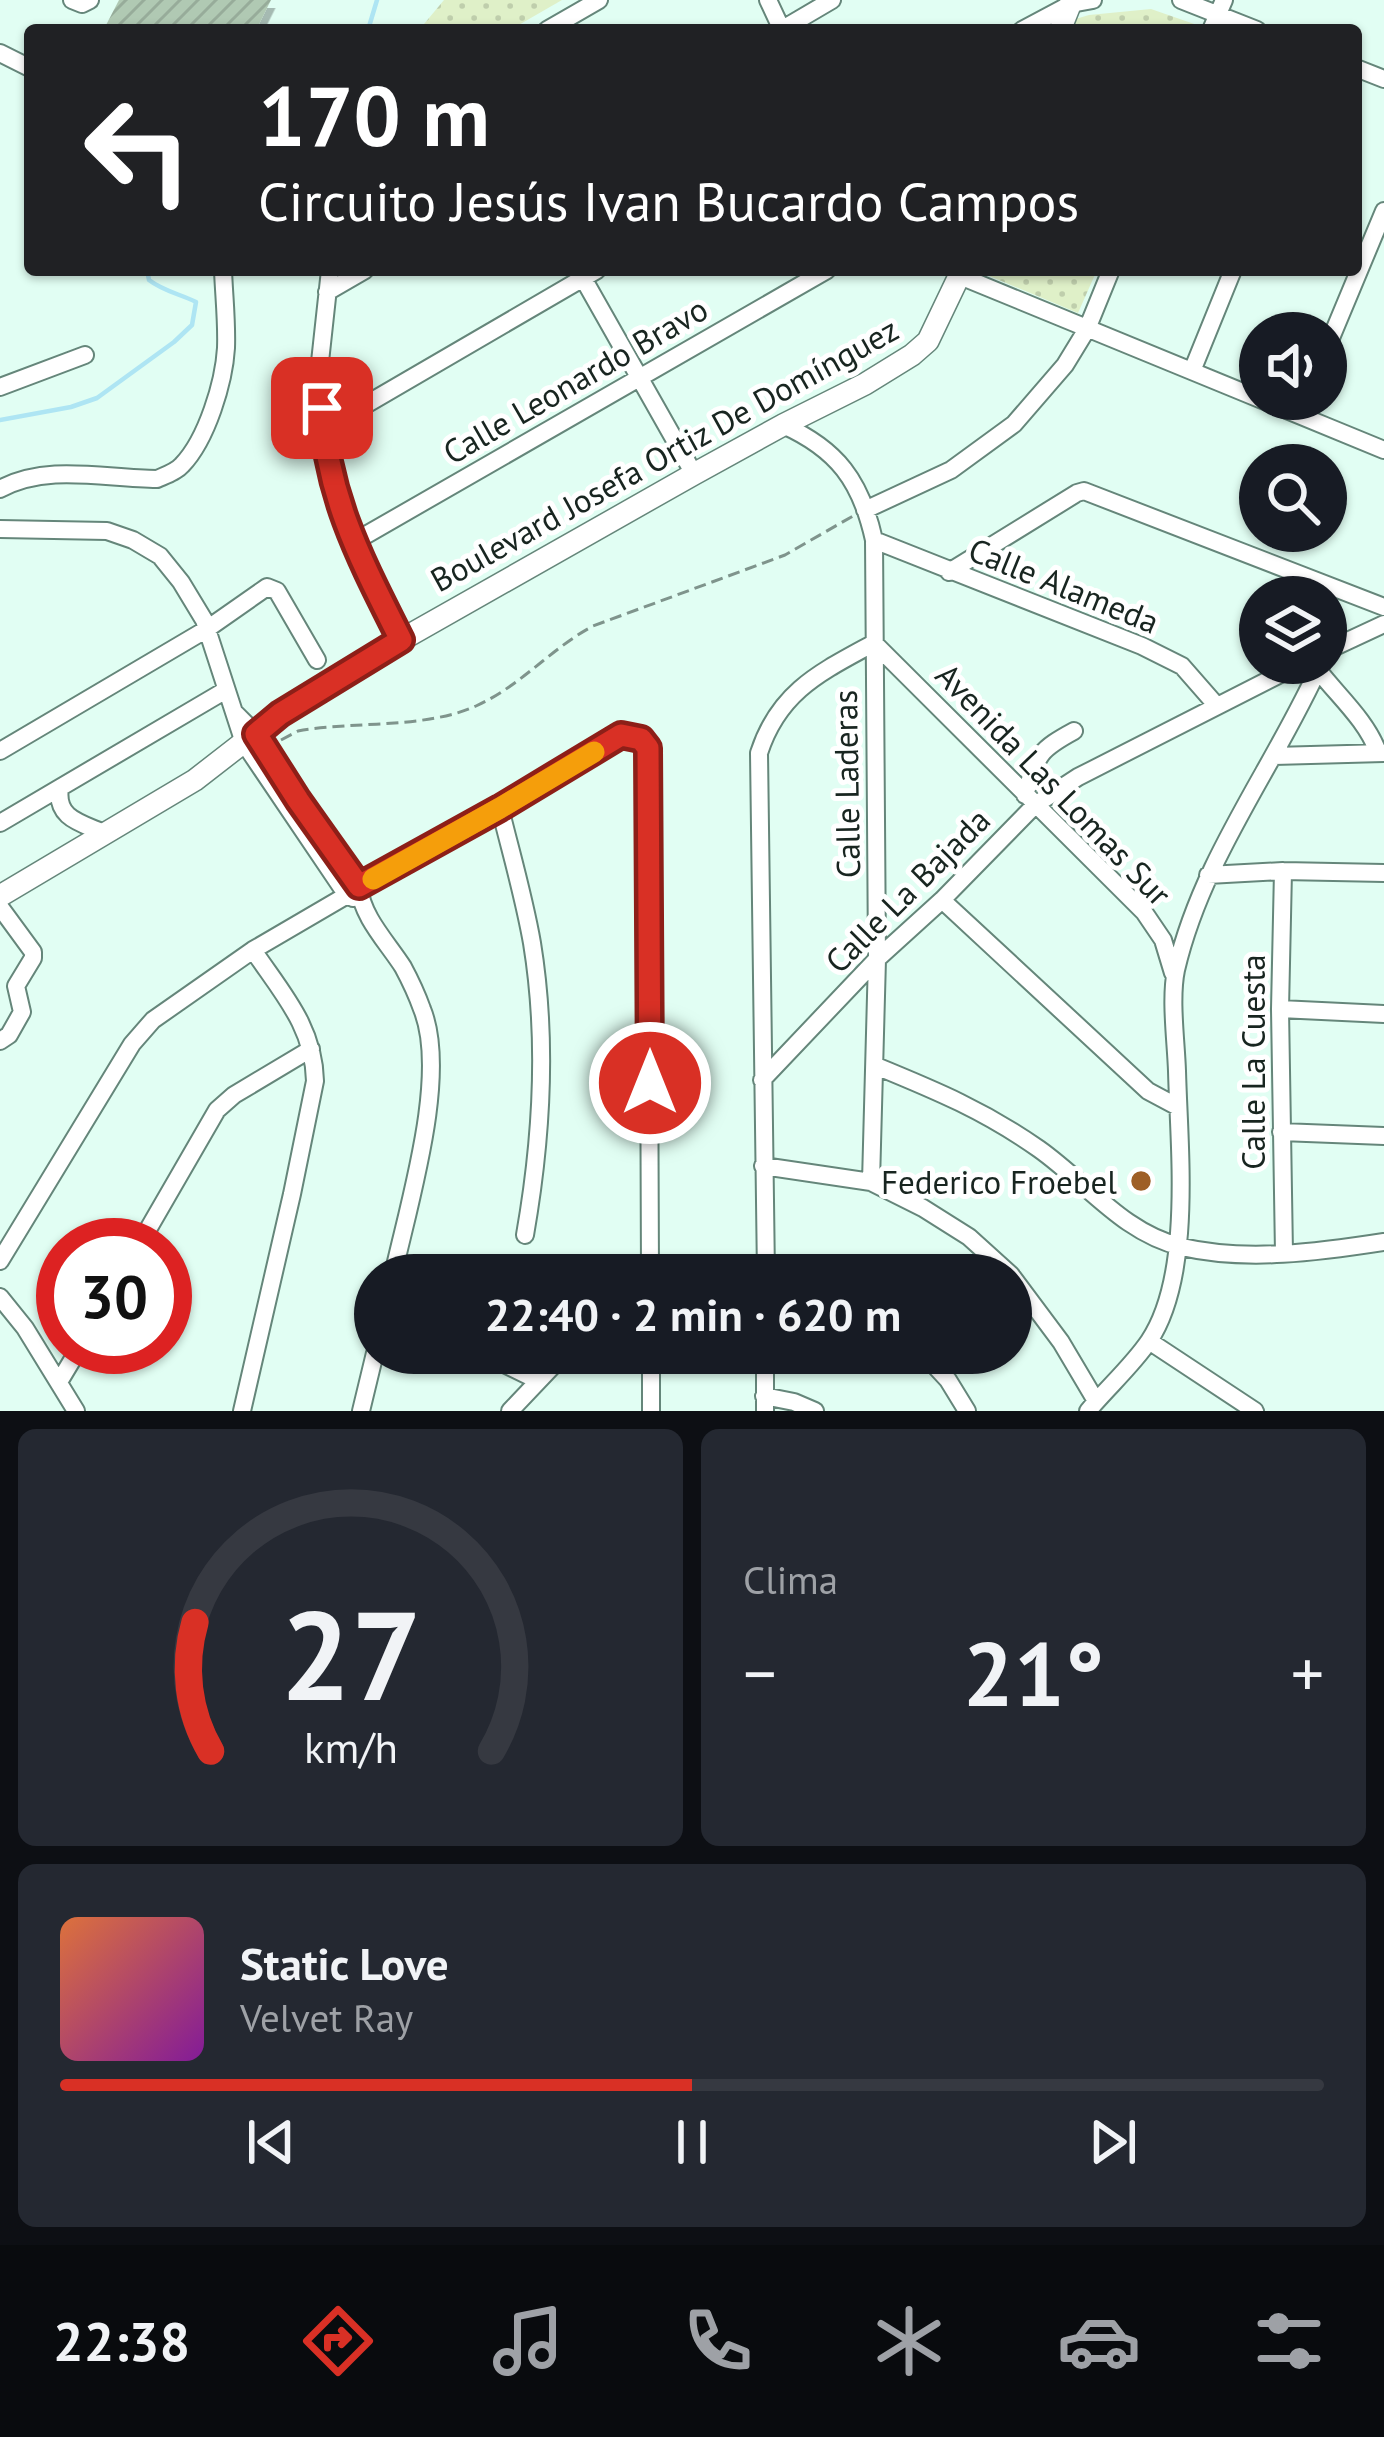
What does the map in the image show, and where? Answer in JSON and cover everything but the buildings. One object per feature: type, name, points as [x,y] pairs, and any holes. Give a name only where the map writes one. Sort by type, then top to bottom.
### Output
[{"type":"main road","name":"Boulevard Josefa Ortiz De Domínguez","points":[[0,896],[255,742],[280,714],[401,640],[783,425],[866,384],[928,341],[960,276]]},
{"type":"street","points":[[72,0],[82,4],[90,0]]},
{"type":"street","points":[[557,24],[599,0]]},
{"type":"street","points":[[792,24],[832,0]]},
{"type":"street","points":[[1181,0],[1218,15]]},
{"type":"street","points":[[1034,24],[1079,1]]},
{"type":"street","points":[[1362,264],[1384,211]]},
{"type":"street","points":[[0,489],[57,474],[157,479],[182,465],[209,418],[222,377],[226,345],[223,276]]},
{"type":"street","points":[[328,276],[319,371],[323,429],[352,543],[401,640]]},
{"type":"street","points":[[327,292],[355,276]]},
{"type":"street","points":[[323,429],[581,276]]},
{"type":"street","points":[[588,276],[694,474]]},
{"type":"street","name":"Calle Leonardo Bravo","points":[[352,543],[817,276]]},
{"type":"street","points":[[968,276],[1239,386]]},
{"type":"street","points":[[865,509],[951,470],[1014,424],[1057,376],[1087,328],[1109,276]]},
{"type":"street","points":[[1192,371],[1231,276]]},
{"type":"street","points":[[1342,312],[1357,276]]},
{"type":"street","points":[[0,387],[85,355]]},
{"type":"street","points":[[1327,420],[1384,450]]},
{"type":"street","name":"Calle Laderas","points":[[783,425],[816,441],[836,459],[851,479],[874,540],[878,959],[871,1182]]},
{"type":"street","points":[[949,572],[1084,491],[1384,608]]},
{"type":"street","points":[[0,529],[107,531],[160,556],[182,581],[207,629],[236,714],[405,971],[425,1016],[430,1077],[397,1254]]},
{"type":"street","name":"Calle Alameda","points":[[874,540],[1142,646],[1182,666],[1217,706]]},
{"type":"street","points":[[0,751],[207,629],[263,588],[277,592],[317,660]]},
{"type":"street","points":[[1347,641],[1384,624]]},
{"type":"street","points":[[765,1254],[760,753],[777,713],[804,683],[874,644]]},
{"type":"street","name":"Avenida Las Lomas Sur","points":[[874,644],[1144,912],[1162,940],[1174,976]]},
{"type":"street","name":"Calle La Bajada","points":[[762,1080],[942,900],[1030,800],[1269,684]]},
{"type":"street","points":[[1032,1303],[1061,1342],[1092,1406],[1149,1341],[1168,1299],[1179,1247],[1174,976],[1208,875],[1274,756],[1306,684]]},
{"type":"street","points":[[1274,756],[1381,752],[1370,729],[1329,684]]},
{"type":"street","points":[[0,823],[226,690]]},
{"type":"street","points":[[1030,800],[1035,763],[1043,748],[1074,730]]},
{"type":"street","points":[[0,1261],[141,1031],[254,950],[621,735],[641,739],[648,748],[650,1254]]},
{"type":"street","points":[[60,788],[63,812],[106,834]]},
{"type":"street","points":[[500,808],[532,943],[542,1036],[536,1170],[525,1235]]},
{"type":"street","name":"Calle La Cuesta","points":[[1283,872],[1284,1252]]},
{"type":"street","points":[[1208,875],[1384,873]]},
{"type":"street","points":[[942,900],[1148,1090],[1178,1107]]},
{"type":"street","points":[[0,907],[31,946],[33,958],[16,986],[22,1012],[0,1041]]},
{"type":"street","points":[[242,1411],[315,1081],[304,1025],[254,950]]},
{"type":"street","points":[[1280,1010],[1384,1014]]},
{"type":"street","points":[[155,1218],[217,1110],[311,1049]]},
{"type":"street","points":[[876,1066],[961,1100],[1001,1123],[1046,1154],[1117,1216],[1179,1247],[1219,1253],[1284,1252],[1384,1242]]},
{"type":"street","points":[[1281,1132],[1384,1136]]},
{"type":"street","points":[[763,1166],[871,1182],[922,1208],[988,1254]]},
{"type":"street","points":[[0,1298],[25,1328],[76,1411]]},
{"type":"street","points":[[1149,1341],[1255,1411]]},
{"type":"street","points":[[59,1382],[64,1374]]},
{"type":"street","points":[[362,1411],[370,1374]]},
{"type":"street","points":[[524,1374],[536,1380]]},
{"type":"street","points":[[509,1411],[542,1374]]},
{"type":"street","points":[[651,1374],[651,1411]]},
{"type":"street","points":[[942,1374],[967,1411]]},
{"type":"street","points":[[765,1404],[794,1402],[814,1411]]},
{"type":"path","points":[[255,742],[298,730],[430,718],[474,707],[528,676],[566,640],[593,626],[785,555],[865,509]]},
{"type":"green space","points":[[444,0],[562,0],[520,24],[424,24]]},
{"type":"green space","points":[[1151,9],[1194,24],[1070,24],[1089,15]]},
{"type":"green space","points":[[989,276],[1094,276],[1078,313]]},
{"type":"waterway","points":[[370,24],[377,0]]},
{"type":"waterway","points":[[0,420],[97,398],[192,325],[196,302],[154,284],[148,276]]},
{"type":"slow traffic","points":[[373,879],[594,752]]},
{"type":"place","name":"Federico Froebel","points":[[1141,1181]]},
{"type":"route","points":[[322,408],[333,479],[352,543],[401,640],[280,714],[256,734],[359,886],[621,735],[641,739],[648,748],[650,1083]]}]
